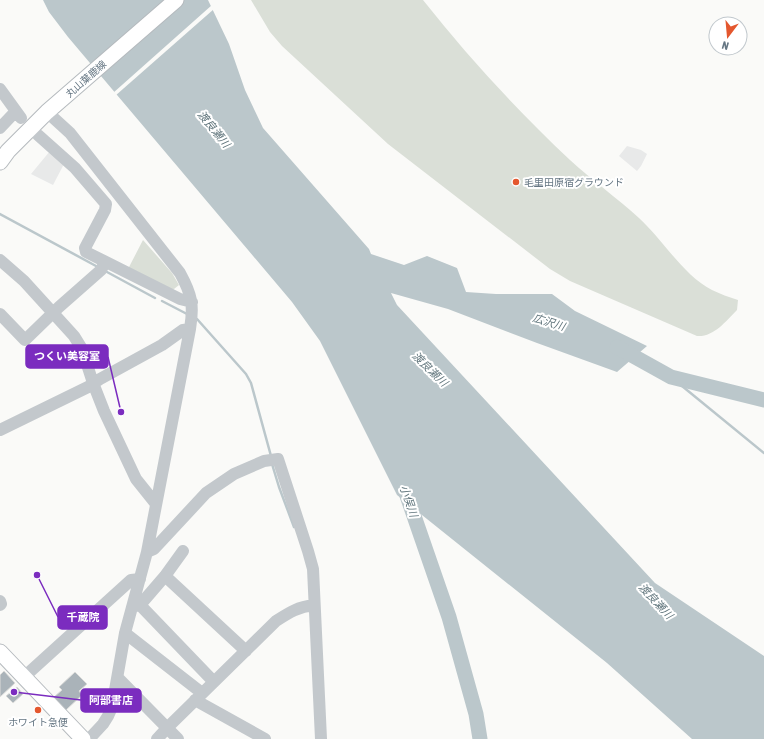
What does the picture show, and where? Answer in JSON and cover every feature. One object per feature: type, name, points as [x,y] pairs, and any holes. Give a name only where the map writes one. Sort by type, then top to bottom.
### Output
[{"type":"main road","name":"丸山葉鹿線","points":[[0,162],[8,151],[52,109],[176,0]]},
{"type":"main road","points":[[0,653],[82,739]]},
{"type":"street","points":[[0,89],[19,115],[0,128]]},
{"type":"street","points":[[52,109],[180,273],[189,289],[192,302],[190,329],[147,552],[135,606],[125,633],[112,707],[108,716],[89,739]]},
{"type":"street","points":[[38,135],[75,168],[106,204],[106,210],[85,248],[86,252],[180,299],[192,302]]},
{"type":"street","points":[[0,260],[24,281],[74,336],[82,349],[93,384],[104,411],[136,479],[156,504]]},
{"type":"street","points":[[0,314],[25,340],[101,270],[105,262]]},
{"type":"street","points":[[0,430],[93,384],[145,355],[183,330],[190,329]]},
{"type":"street","points":[[147,552],[154,549],[206,493],[234,474],[264,461],[278,459],[313,568],[311,606],[321,739]]},
{"type":"street","points":[[135,606],[165,576],[183,551]]},
{"type":"street","points":[[165,576],[246,650]]},
{"type":"street","points":[[24,677],[131,580],[140,578]]},
{"type":"street","points":[[0,601],[2,604],[0,605]]},
{"type":"street","points":[[135,606],[214,682]]},
{"type":"street","points":[[157,739],[276,621],[293,610],[311,606]]},
{"type":"street","points":[[125,633],[199,696],[251,736],[265,739]]},
{"type":"street","points":[[118,678],[168,727],[178,739]]},
{"type":"shaded area","name":"毛里田原宿グラウンド","points":[[251,0],[423,0],[475,62],[550,141],[578,167],[639,218],[692,276],[712,290],[738,300],[737,310],[719,328],[709,334],[697,336],[570,281],[550,269],[388,144],[282,46],[270,32]]},
{"type":"shaded area","points":[[627,146],[641,150],[647,154],[637,171],[619,156]]},
{"type":"shaded area","points":[[50,151],[64,164],[53,185],[31,174]]},
{"type":"shaded area","points":[[143,240],[172,273],[179,285],[174,289],[168,290],[128,269]]},
{"type":"water","name":"渡良瀬川","points":[[43,0],[208,0],[229,44],[245,90],[263,128],[369,249],[371,254],[404,265],[427,256],[457,268],[466,292],[496,294],[552,294],[575,311],[647,346],[617,372],[448,309],[391,293],[397,305],[655,583],[764,656],[764,739],[692,739],[607,663],[397,495],[320,341],[292,302],[68,37],[49,12]]},
{"type":"pier","points":[[212,5],[214,9],[115,96],[113,93]]},
{"type":"building","points":[[4,671],[15,683],[0,697],[0,675]]},
{"type":"building","points":[[75,672],[87,684],[79,691],[82,695],[66,710],[54,697],[62,690],[59,687]]},
{"type":"building","points":[[17,687],[23,694],[13,703],[6,696]]},
{"type":"waterway","points":[[0,214],[96,266]]},
{"type":"waterway","points":[[107,272],[155,298]]},
{"type":"waterway","points":[[162,301],[187,314]]},
{"type":"waterway","points":[[197,319],[246,374],[251,383],[271,456]]},
{"type":"waterway","name":"広沢川","points":[[617,347],[671,377],[764,400]]},
{"type":"waterway","points":[[671,377],[764,453]]},
{"type":"waterway","points":[[272,464],[294,527]]},
{"type":"waterway","name":"小俣川","points":[[404,487],[449,617],[476,714],[480,739]]},
{"type":"place","name":"毛里田原宿グラウンド","points":[[516,182]]},
{"type":"place","name":"つくい美容室","points":[[121,412]]},
{"type":"place","name":"千蔵院","points":[[37,575]]},
{"type":"place","name":"阿部書店","points":[[14,692]]},
{"type":"place","name":"ホワイト急便","points":[[38,710]]}]
